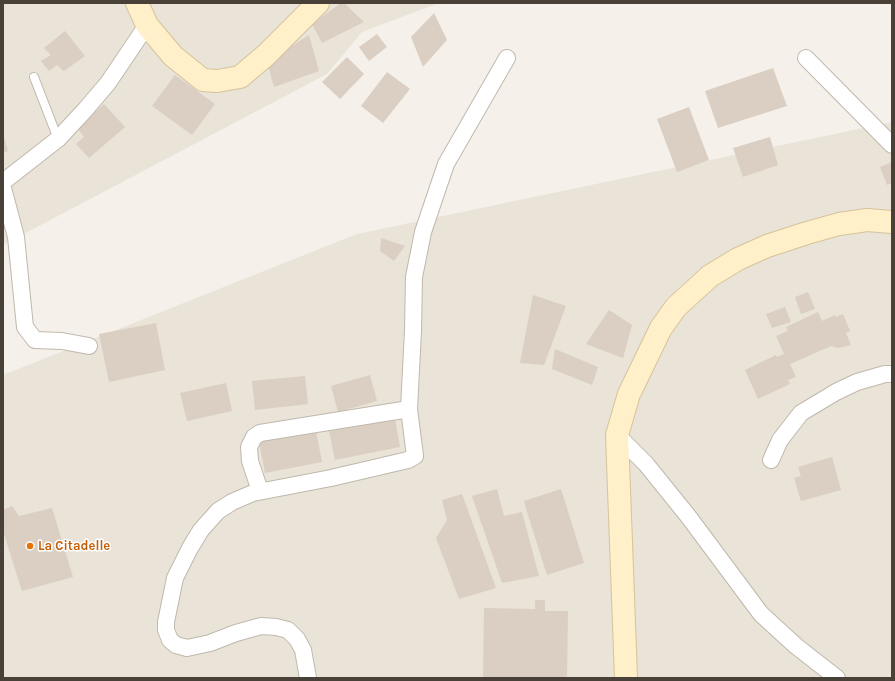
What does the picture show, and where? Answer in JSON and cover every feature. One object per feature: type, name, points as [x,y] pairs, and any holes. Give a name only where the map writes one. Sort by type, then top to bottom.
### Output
[{"type":"street","points":[[137,3],[147,25],[173,56],[204,80],[217,81],[240,77],[266,55],[318,3]]},
{"type":"street","points":[[3,182],[58,139],[85,110],[108,83],[147,25]]},
{"type":"street","points":[[308,678],[303,650],[297,639],[288,630],[276,627],[261,626],[236,633],[210,643],[187,648],[176,645],[170,640],[166,630],[166,622],[175,578],[201,530],[227,505],[260,491],[332,478],[408,460],[415,456],[409,409],[414,277],[422,232],[446,164],[507,58]]},
{"type":"street","points":[[806,58],[892,145]]},
{"type":"street","points":[[3,188],[16,237],[25,327],[35,340],[62,341],[89,346]]},
{"type":"street","points":[[626,678],[617,435],[629,394],[661,328],[676,307],[710,276],[738,259],[767,246],[839,224],[867,220],[892,222]]},
{"type":"street","points":[[771,460],[780,440],[801,413],[836,392],[857,382],[885,374],[892,374]]},
{"type":"street","points":[[260,491],[250,461],[249,447],[254,437],[260,434],[409,409]]},
{"type":"street","points":[[617,435],[655,475],[762,614],[796,646],[837,678]]},
{"type":"lane","points":[[34,77],[58,139]]},
{"type":"shaded area","points":[[3,3],[439,3],[362,32],[327,74],[3,245]]},
{"type":"shaded area","points":[[892,122],[892,678],[3,678],[3,375],[357,234]]},
{"type":"building","points":[[341,3],[344,3],[364,22],[322,43],[312,24]]},
{"type":"building","points":[[434,13],[447,40],[423,67],[411,37]]},
{"type":"building","points":[[65,31],[85,56],[64,71],[57,65],[49,71],[41,61],[51,55],[44,48]]},
{"type":"building","points":[[377,34],[387,47],[369,61],[359,47]]},
{"type":"building","points":[[309,35],[319,71],[274,87],[267,62]]},
{"type":"building","points":[[347,57],[364,74],[340,99],[322,82]]},
{"type":"building","points":[[773,68],[787,106],[718,128],[705,91]]},
{"type":"building","points":[[387,72],[410,89],[383,123],[361,106]]},
{"type":"building","points":[[175,75],[215,104],[192,135],[152,106]]},
{"type":"building","points":[[104,104],[125,127],[89,158],[76,144],[84,137],[77,128]]},
{"type":"building","points":[[689,107],[709,160],[677,172],[657,119]]},
{"type":"building","points":[[3,134],[8,151],[3,153]]},
{"type":"building","points":[[770,137],[778,165],[743,177],[733,148]]},
{"type":"building","points":[[892,162],[892,183],[887,185],[880,167]]},
{"type":"building","points":[[381,238],[405,246],[394,261],[380,251]]},
{"type":"building","points":[[808,292],[815,309],[801,314],[795,297]]},
{"type":"building","points":[[533,295],[566,306],[544,365],[520,363]]},
{"type":"building","points":[[785,307],[791,322],[772,328],[766,314]]},
{"type":"building","points":[[609,310],[632,325],[623,358],[586,344]]},
{"type":"building","points":[[818,312],[822,321],[835,315],[836,317],[843,314],[850,331],[846,333],[851,345],[838,348],[831,346],[790,364],[796,377],[788,380],[790,384],[758,399],[745,370],[776,355],[777,357],[784,354],[776,336],[788,331],[786,327]]},
{"type":"building","points":[[156,323],[165,370],[109,382],[99,334]]},
{"type":"building","points":[[555,349],[598,367],[592,385],[552,369]]},
{"type":"building","points":[[370,375],[377,401],[338,412],[331,386]]},
{"type":"building","points":[[305,376],[308,404],[255,410],[252,381]]},
{"type":"building","points":[[226,383],[232,411],[187,421],[180,393]]},
{"type":"building","points":[[395,419],[400,447],[335,460],[329,431]]},
{"type":"building","points":[[316,431],[322,462],[265,473],[259,442]]},
{"type":"building","points":[[832,457],[841,490],[801,501],[794,478],[801,476],[798,467]]},
{"type":"building","points":[[497,489],[504,516],[522,512],[539,576],[502,583],[472,496]]},
{"type":"building","points":[[561,489],[584,563],[547,575],[524,501]]},
{"type":"building","points":[[462,494],[496,588],[459,599],[436,538],[447,520],[442,500]]},
{"type":"building","points":[[12,506],[19,516],[52,508],[73,577],[22,591],[3,531],[3,510]]},
{"type":"building","points":[[535,600],[545,600],[545,611],[568,611],[567,678],[483,678],[484,608],[535,609]]},
{"type":"place","name":"La Citadelle","points":[[30,546]]}]
